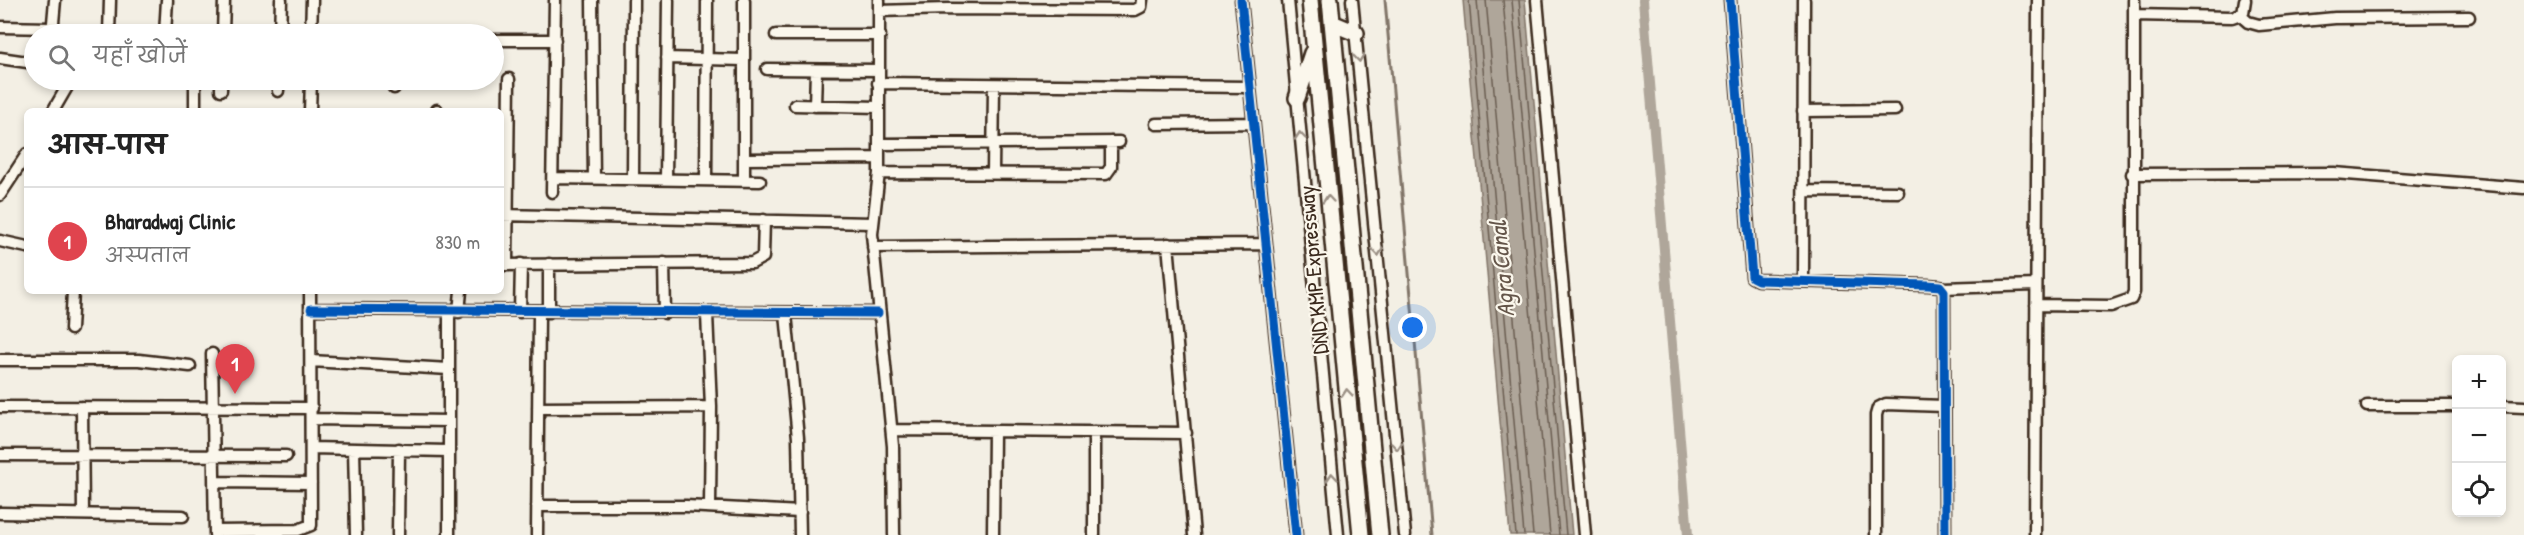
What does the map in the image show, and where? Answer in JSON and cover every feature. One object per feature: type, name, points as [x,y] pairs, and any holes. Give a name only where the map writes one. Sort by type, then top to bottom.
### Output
[{"type":"highway","name":"DND KMP Expressway","points":[[1310,0],[1360,535]]},
{"type":"highway","name":"DND KMP Expressway","points":[[1330,0],[1380,535]]},
{"type":"highway","points":[[1332,23],[1356,33]]},
{"type":"highway","points":[[1297,98],[1314,48]]},
{"type":"street","points":[[54,24],[55,0]]},
{"type":"street","points":[[109,24],[110,0]]},
{"type":"street","points":[[166,24],[167,0]]},
{"type":"street","points":[[223,24],[224,0]]},
{"type":"street","points":[[280,24],[281,0]]},
{"type":"street","points":[[312,0],[312,24]]},
{"type":"street","points":[[552,192],[555,0]]},
{"type":"street","points":[[592,0],[594,178]]},
{"type":"street","points":[[633,179],[634,0]]},
{"type":"street","points":[[666,179],[668,0]]},
{"type":"street","points":[[706,180],[707,0]]},
{"type":"street","points":[[744,0],[744,181]]},
{"type":"street","points":[[894,535],[892,430],[878,313],[872,223],[879,173],[879,6],[1056,4],[1135,10],[1141,7],[1142,0]]},
{"type":"street","points":[[1241,0],[1296,535]]},
{"type":"street","points":[[1288,0],[1338,535]]},
{"type":"street","points":[[1352,0],[1406,535]]},
{"type":"street","points":[[1537,0],[1585,535]]},
{"type":"street","points":[[1730,0],[1750,271],[1754,278],[1758,280],[1928,285],[1942,288],[2036,285]]},
{"type":"street","points":[[1803,281],[1804,0]]},
{"type":"street","points":[[2035,535],[2038,0]]},
{"type":"street","points":[[2036,305],[2111,306],[2131,299],[2135,282],[2132,174],[2134,0]]},
{"type":"street","points":[[2240,15],[2244,9],[2245,0]]},
{"type":"street","points":[[2134,15],[2240,15],[2248,22],[2259,25],[2335,18],[2469,17]]},
{"type":"street","points":[[0,27],[24,29]]},
{"type":"street","points":[[776,35],[880,35]]},
{"type":"street","points":[[504,40],[555,39]]},
{"type":"street","points":[[0,58],[24,62]]},
{"type":"street","points":[[667,58],[743,60]]},
{"type":"street","points":[[767,69],[879,70]]},
{"type":"street","points":[[815,105],[816,69]]},
{"type":"street","points":[[509,79],[504,265],[746,263],[760,260],[764,252],[764,220]]},
{"type":"street","points":[[878,83],[1249,87]]},
{"type":"street","points":[[993,173],[994,85]]},
{"type":"street","points":[[55,108],[65,90]]},
{"type":"street","points":[[195,90],[195,108]]},
{"type":"street","points":[[310,108],[311,90]]},
{"type":"street","points":[[795,105],[878,107]]},
{"type":"street","points":[[1803,111],[1895,110]]},
{"type":"street","points":[[1156,124],[1253,123]]},
{"type":"street","points":[[879,144],[1115,142],[1111,167],[1106,174],[879,173]]},
{"type":"street","points":[[744,159],[879,158]]},
{"type":"street","points":[[0,195],[24,159]]},
{"type":"street","points":[[2132,174],[2334,173],[2524,188]]},
{"type":"street","points":[[553,178],[760,181]]},
{"type":"street","points":[[1804,191],[1898,192]]},
{"type":"street","points":[[504,215],[872,223]]},
{"type":"street","points":[[0,241],[24,246]]},
{"type":"street","points":[[1168,244],[1194,535]]},
{"type":"street","points":[[873,248],[1266,244]]},
{"type":"street","points":[[664,263],[665,314]]},
{"type":"street","points":[[520,312],[521,264]]},
{"type":"street","points":[[537,535],[538,408],[549,264]]},
{"type":"street","points":[[1942,288],[1945,298],[1945,535]]},
{"type":"street","points":[[71,329],[73,294]]},
{"type":"street","points":[[212,354],[215,533],[289,533],[304,530],[310,525],[312,419],[310,294]]},
{"type":"street","points":[[449,535],[449,369],[454,312],[460,294]]},
{"type":"street","points":[[311,309],[665,314],[878,313]]},
{"type":"street","points":[[707,314],[711,407],[710,507]]},
{"type":"street","points":[[786,314],[798,438],[800,535]]},
{"type":"street","points":[[0,360],[140,360],[190,366]]},
{"type":"street","points":[[312,361],[449,369]]},
{"type":"street","points":[[1876,535],[1875,415],[1878,408],[1886,404],[1944,406]]},
{"type":"street","points":[[2367,406],[2452,406]]},
{"type":"street","points":[[2506,406],[2524,407]]},
{"type":"street","points":[[0,407],[312,408]]},
{"type":"street","points":[[82,407],[83,514]]},
{"type":"street","points":[[538,408],[711,407]]},
{"type":"street","points":[[312,419],[448,421]]},
{"type":"street","points":[[892,430],[1186,433]]},
{"type":"street","points":[[993,535],[994,432]]},
{"type":"street","points":[[1094,432],[1094,535]]},
{"type":"street","points":[[311,448],[448,451]]},
{"type":"street","points":[[354,449],[356,535]]},
{"type":"street","points":[[398,535],[399,449]]},
{"type":"street","points":[[0,455],[286,456]]},
{"type":"street","points":[[214,482],[311,483]]},
{"type":"street","points":[[537,506],[710,507],[800,512]]},
{"type":"street","points":[[0,513],[183,516]]},
{"type":"water","name":"Agra Canal","points":[[1463,0],[1525,0],[1572,535],[1510,535]]},
{"type":"waterway","points":[[1385,0],[1432,535]]},
{"type":"waterway","points":[[1643,0],[1688,535]]},
{"type":"cycle path","points":[[1241,0],[1296,535]]},
{"type":"cycle path","points":[[1730,0],[1752,277],[1758,280],[1928,285],[1940,286],[1944,291],[1945,535]]},
{"type":"cycle path","points":[[311,309],[878,313]]},
{"type":"place","name":"Bharadwaj Clinic","points":[[235,394]]}]
